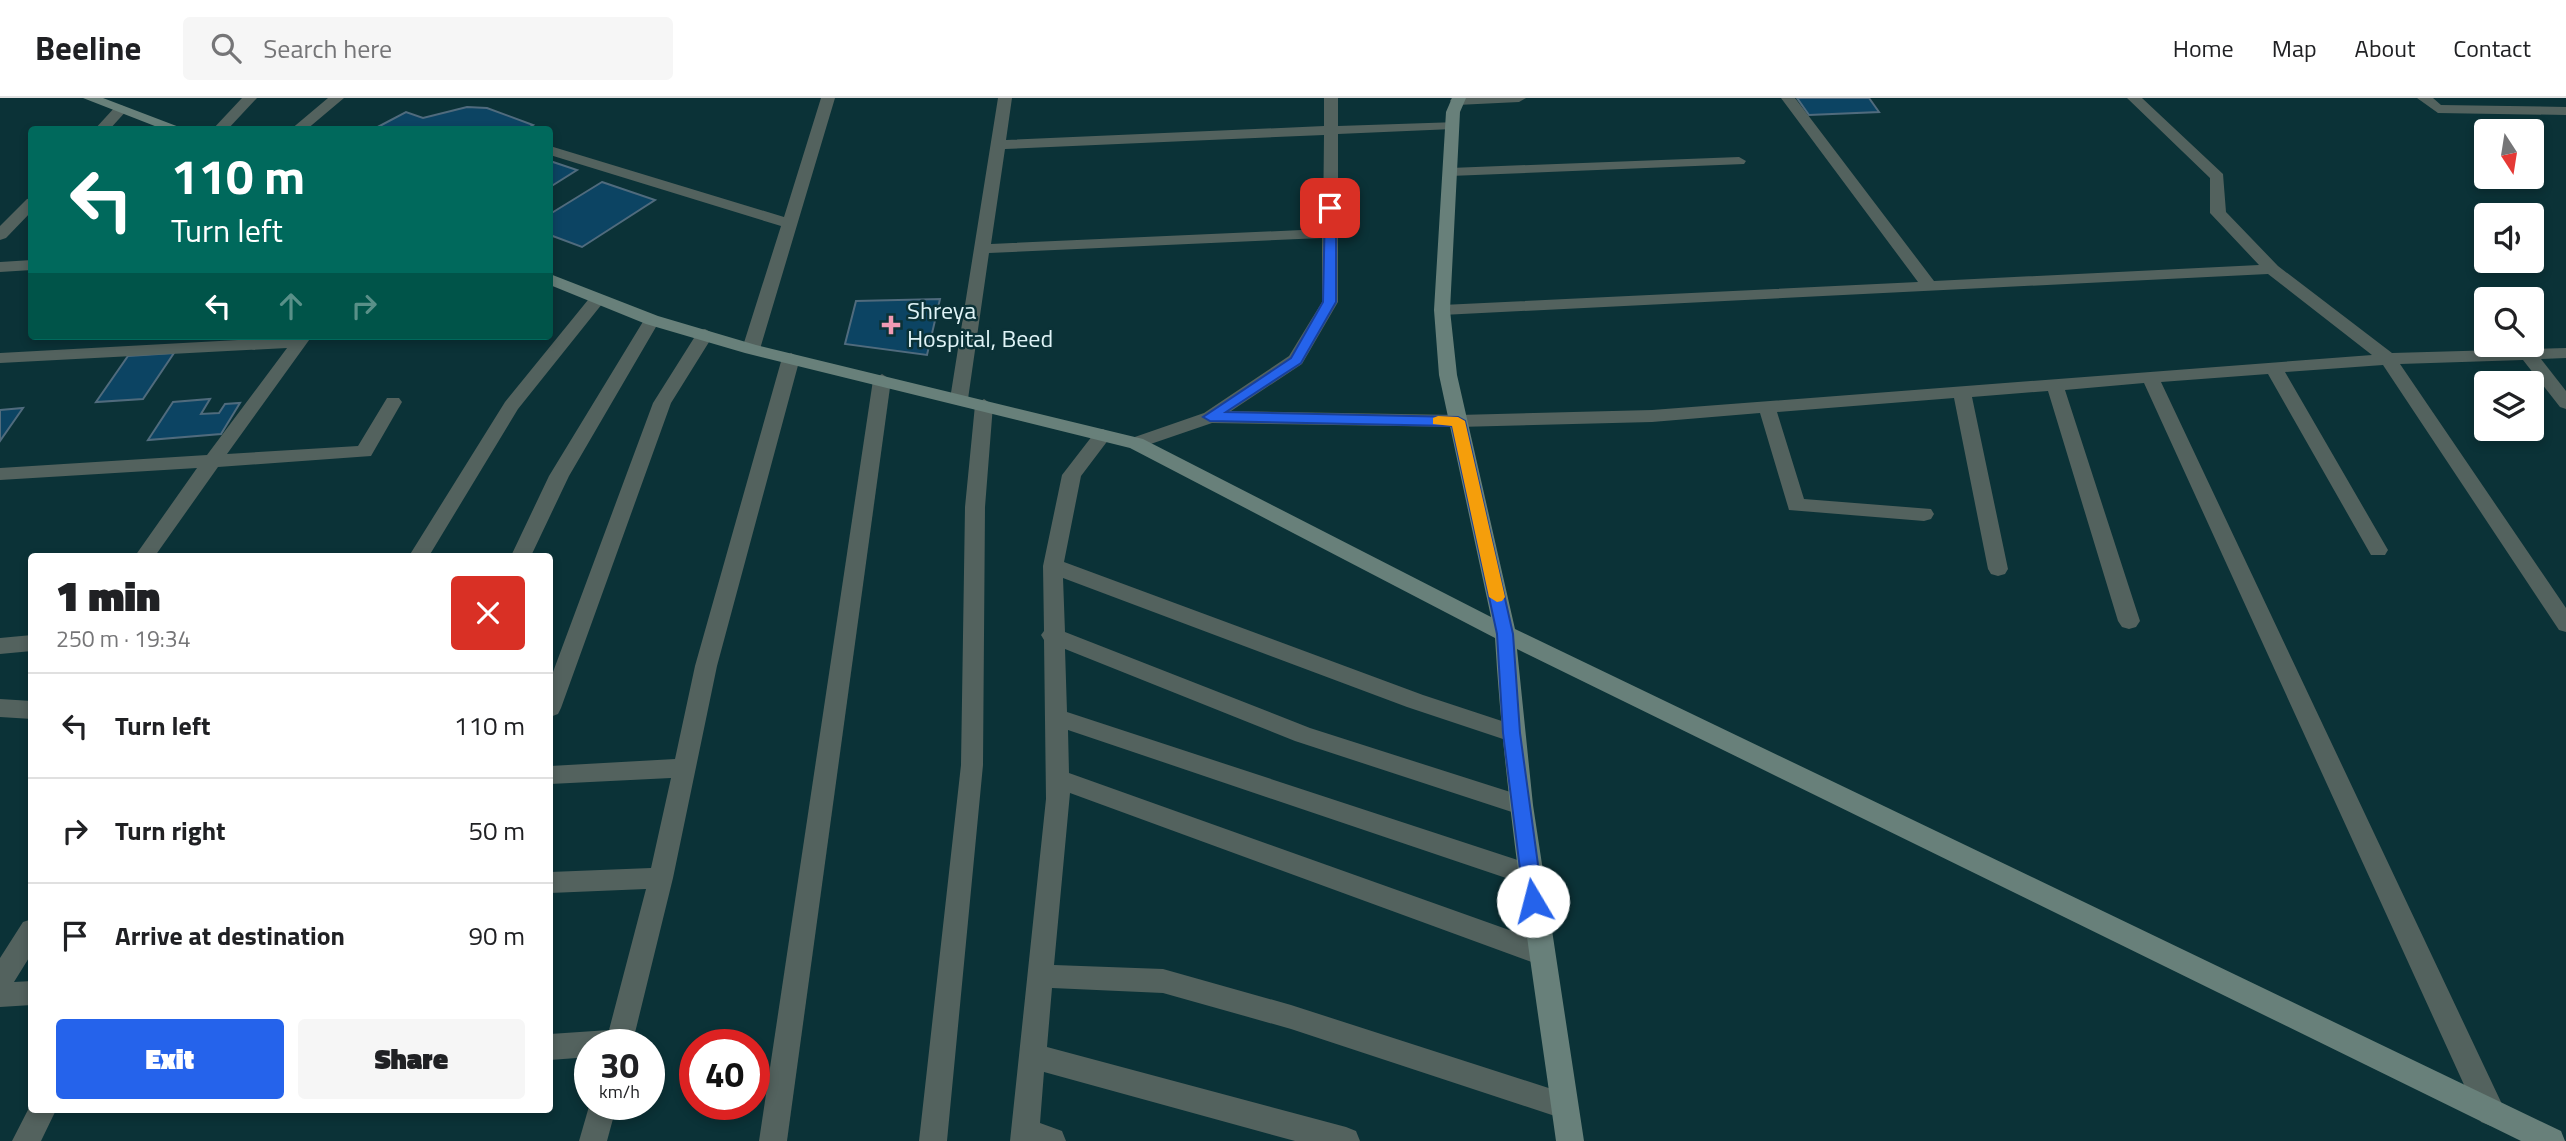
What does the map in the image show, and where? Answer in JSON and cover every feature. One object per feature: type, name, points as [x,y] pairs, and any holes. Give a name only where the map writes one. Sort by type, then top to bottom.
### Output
[{"type":"main road","points":[[90,98],[116,104],[170,126]]},
{"type":"main road","points":[[1458,99],[1452,125],[1443,310],[1448,375],[1505,634],[1512,733],[1521,805],[1570,1141]]},
{"type":"main road","points":[[553,280],[652,320],[751,349],[1136,443],[1505,634],[2551,1141]]},
{"type":"street","points":[[223,126],[250,98]]},
{"type":"street","points":[[302,126],[337,98]]},
{"type":"street","points":[[751,349],[828,98]]},
{"type":"street","points":[[959,399],[1005,98]]},
{"type":"street","points":[[1136,443],[1210,417],[1296,360],[1330,302],[1331,98]]},
{"type":"street","points":[[1458,99],[1518,98]]},
{"type":"street","points":[[1788,98],[1930,286]]},
{"type":"street","points":[[2134,98],[2218,177],[2218,213],[2272,269],[2388,359],[2566,624]]},
{"type":"street","points":[[2424,98],[2438,109],[2563,111]]},
{"type":"street","points":[[2542,98],[2563,111]]},
{"type":"street","points":[[103,126],[116,104]]},
{"type":"street","points":[[998,145],[1452,125]]},
{"type":"street","points":[[553,151],[789,224]]},
{"type":"street","points":[[1450,172],[1739,161]]},
{"type":"street","points":[[0,235],[28,206]]},
{"type":"street","points":[[982,249],[1330,233]]},
{"type":"street","points":[[0,267],[28,265]]},
{"type":"street","points":[[1443,310],[2272,269]]},
{"type":"street","points":[[421,553],[511,406],[598,299]]},
{"type":"street","points":[[522,553],[559,476],[652,320]]},
{"type":"street","points":[[553,700],[662,403],[705,334]]},
{"type":"street","points":[[0,358],[285,340]]},
{"type":"street","points":[[147,553],[300,340]]},
{"type":"street","points":[[2544,353],[2566,353]]},
{"type":"street","points":[[1210,417],[1458,421],[1652,416],[2388,359],[2474,355]]},
{"type":"street","points":[[2530,357],[2566,404]]},
{"type":"street","points":[[623,1029],[661,878],[706,666],[792,358]]},
{"type":"street","points":[[2274,368],[2378,550]]},
{"type":"street","points":[[2151,379],[2491,1112]]},
{"type":"street","points":[[773,1141],[881,380]]},
{"type":"street","points":[[2055,386],[2129,621]]},
{"type":"street","points":[[1962,394],[1998,569]]},
{"type":"street","points":[[0,474],[365,452],[393,402]]},
{"type":"street","points":[[933,1141],[972,765],[975,508],[984,405]]},
{"type":"street","points":[[1767,408],[1796,505],[1924,514]]},
{"type":"street","points":[[1052,1141],[1025,1137],[1058,799],[1052,635],[1053,566],[1072,475],[1103,435]]},
{"type":"street","points":[[1053,566],[1415,701],[1512,733]]},
{"type":"street","points":[[1052,635],[1303,735],[1521,805]]},
{"type":"street","points":[[0,646],[28,643]]},
{"type":"street","points":[[0,708],[28,710]]},
{"type":"street","points":[[1055,717],[1530,875]]},
{"type":"street","points":[[553,775],[684,768]]},
{"type":"street","points":[[1058,779],[1541,953]]},
{"type":"street","points":[[553,882],[661,878]]},
{"type":"street","points":[[0,981],[28,936]]},
{"type":"street","points":[[1041,976],[1163,981],[1291,1017],[1564,1106]]},
{"type":"street","points":[[0,995],[28,993]]},
{"type":"street","points":[[553,1047],[574,1046]]},
{"type":"street","points":[[1032,1056],[1346,1141]]},
{"type":"street","points":[[26,1141],[40,1113]]},
{"type":"street","points":[[593,1141],[599,1120]]},
{"type":"building","points":[[1797,98],[1869,98],[1879,112],[1809,115]]},
{"type":"building","points":[[467,107],[487,108],[533,125],[380,126],[406,112],[423,118]]},
{"type":"building","points":[[553,162],[577,170],[553,185]]},
{"type":"building","points":[[602,182],[655,200],[582,247],[553,236],[553,212]]},
{"type":"building","points":[[940,299],[927,355],[845,344],[856,301]]},
{"type":"building","points":[[174,353],[143,399],[96,402],[128,356]]},
{"type":"building","points":[[210,399],[201,414],[219,413],[225,404],[240,403],[221,434],[148,440],[173,402]]},
{"type":"building","points":[[23,408],[0,441],[0,410]]},
{"type":"slow traffic","points":[[1438,421],[1458,421],[1497,597]]},
{"type":"place","name":"Shreya Hospital, Beed","points":[[891,325]]},
{"type":"route","points":[[1330,208],[1330,302],[1296,360],[1210,417],[1458,421],[1505,634],[1512,733],[1533,901]]}]
